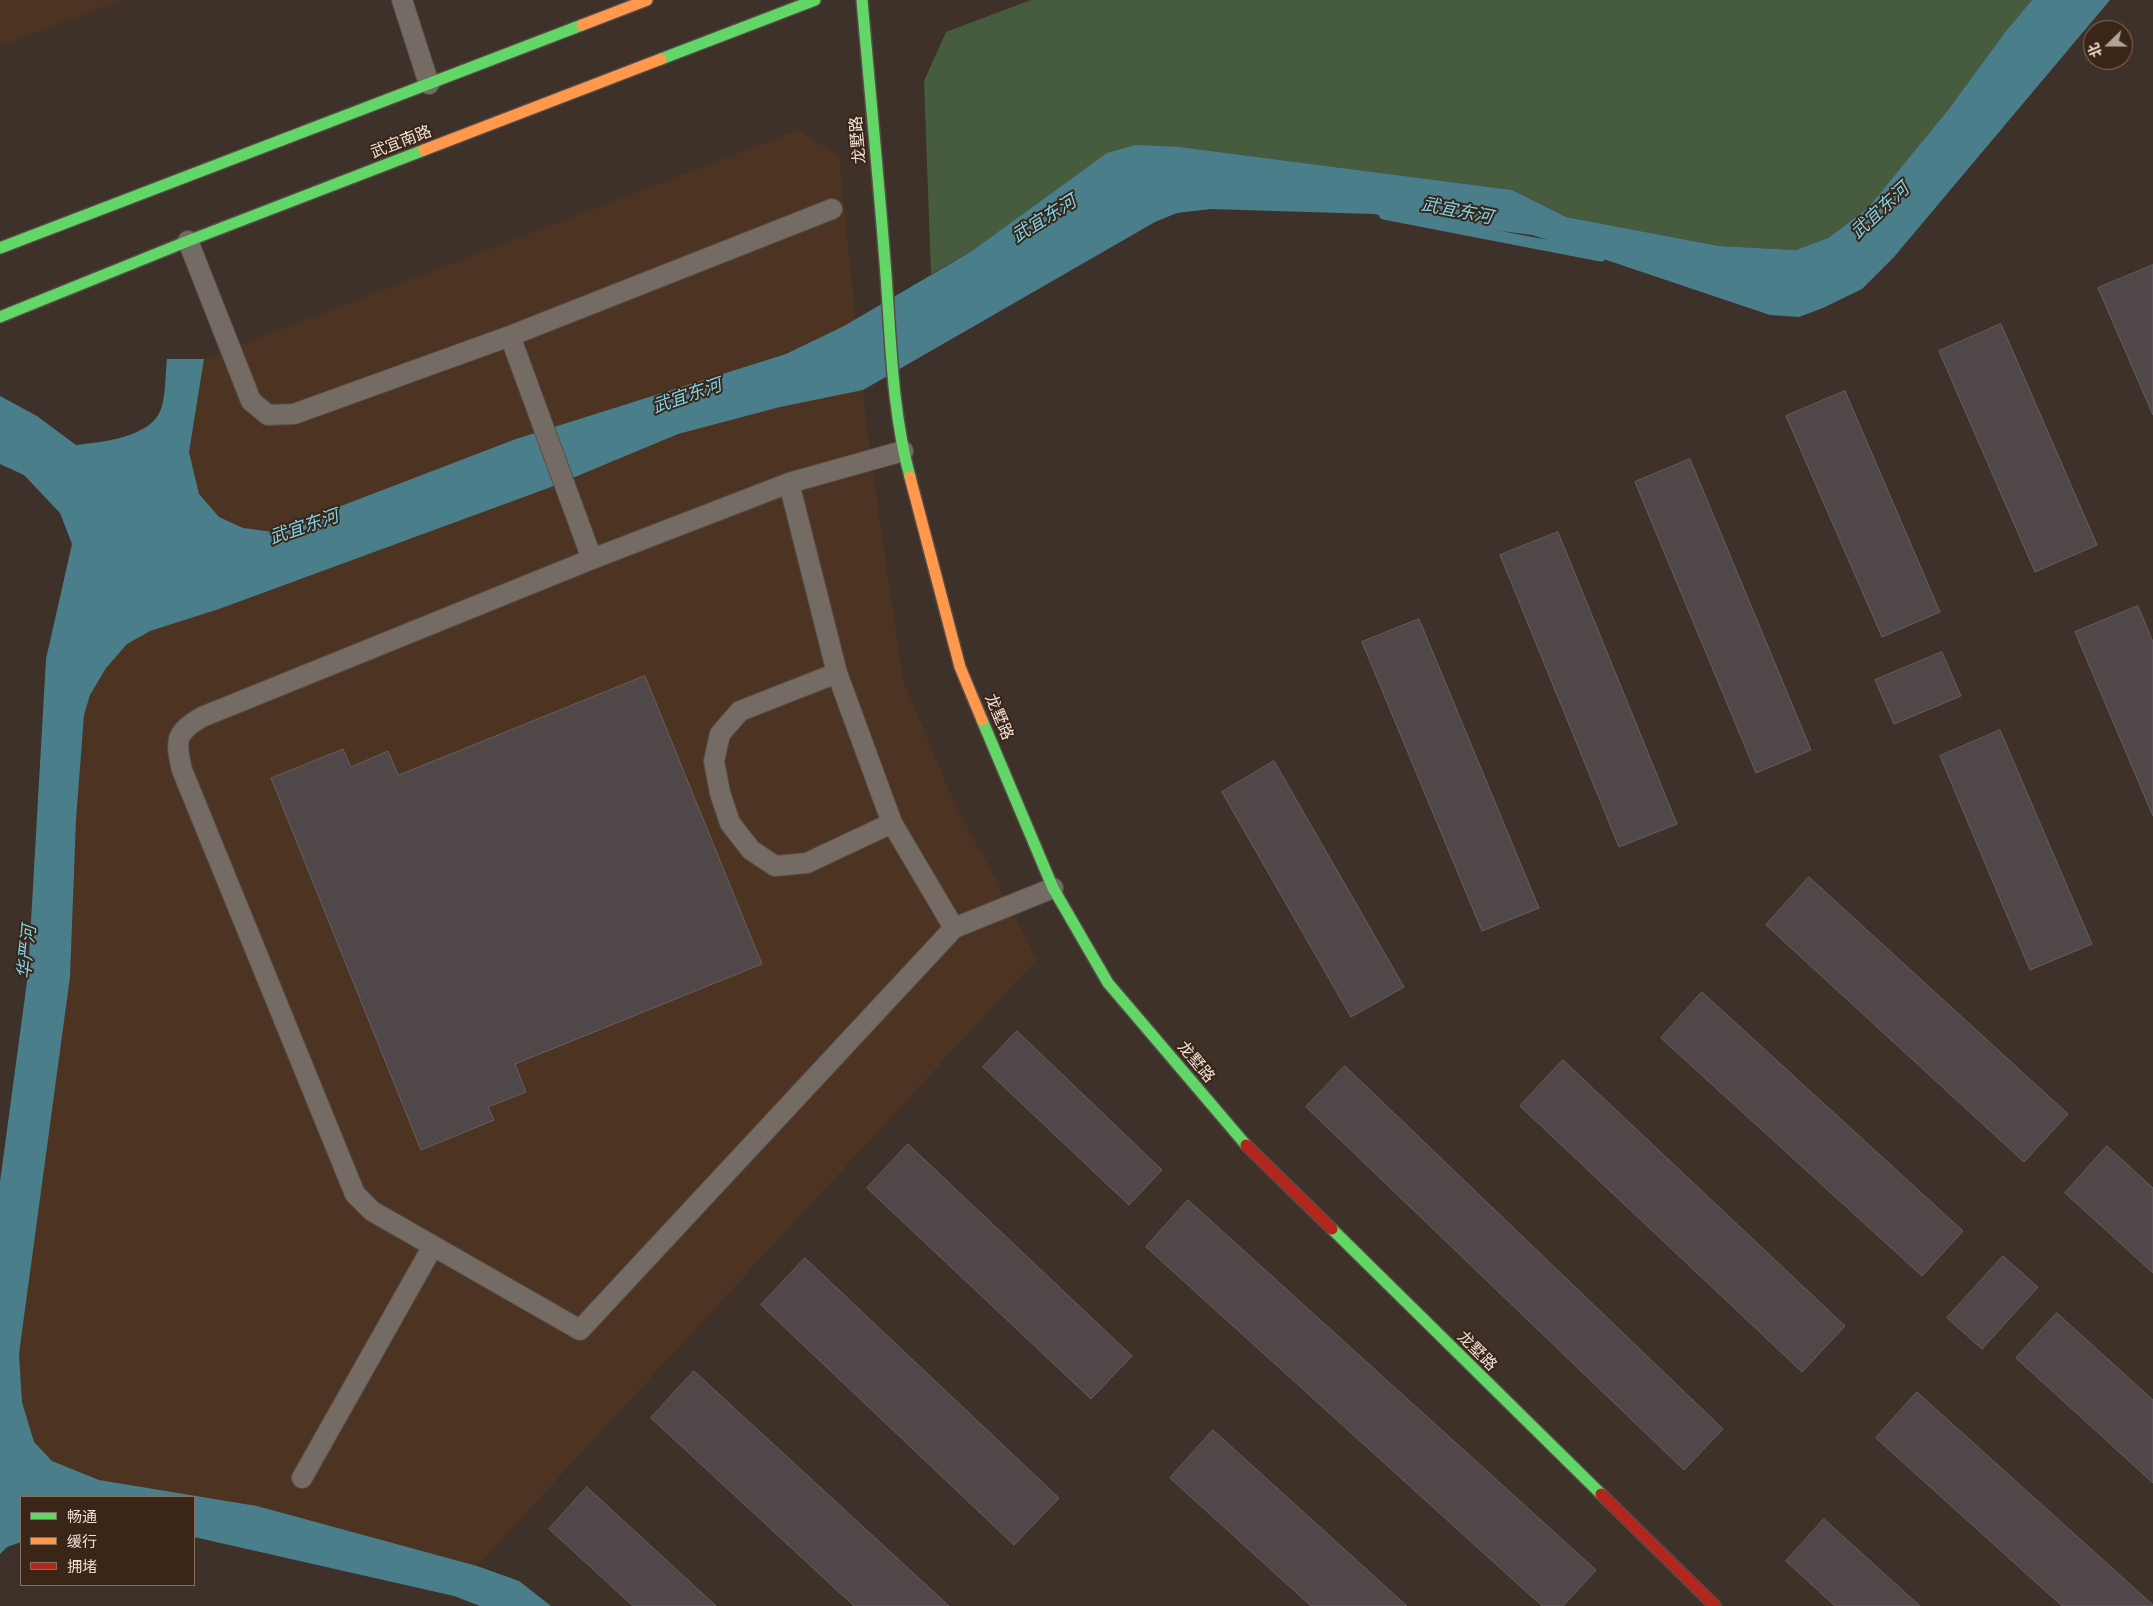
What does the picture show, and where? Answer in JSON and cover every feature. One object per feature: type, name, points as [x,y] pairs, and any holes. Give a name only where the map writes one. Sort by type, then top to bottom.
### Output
[{"type":"street","points":[[0,248],[648,0]]},
{"type":"street","name":"武宜南路","points":[[0,317],[188,242],[814,0]]},
{"type":"street","name":"龙墅路","points":[[862,0],[886,276],[893,388],[903,451],[960,667],[1053,888],[1108,983],[1241,1140],[1715,1606]]},
{"type":"lane","points":[[402,0],[429,84]]},
{"type":"lane","points":[[188,242],[251,401],[268,415],[294,414],[510,336],[832,209]]},
{"type":"lane","points":[[510,336],[566,493],[592,559]]},
{"type":"lane","points":[[903,451],[789,483],[592,559],[202,717],[185,728],[177,747],[182,770],[355,1194],[372,1211],[580,1330],[954,928],[1053,888]]},
{"type":"lane","points":[[789,483],[837,673],[892,823],[954,928]]},
{"type":"lane","points":[[837,673],[740,711],[720,734],[714,760],[720,793],[730,824],[751,850],[775,866],[807,863],[892,823]]},
{"type":"lane","points":[[302,1478],[433,1246]]},
{"type":"shaded area","points":[[0,0],[122,0],[0,46]]},
{"type":"shaded area","points":[[798,130],[839,155],[867,431],[903,680],[952,797],[1037,959],[477,1566],[257,1506],[99,1480],[52,1461],[34,1442],[22,1402],[19,1354],[70,977],[76,820],[84,714],[189,452],[204,359]]},
{"type":"green space","points":[[1031,0],[2032,0],[2006,31],[1950,109],[1868,208],[1828,238],[1796,250],[1719,246],[1566,217],[1512,190],[1180,147],[972,251],[931,274],[924,81],[946,32]]},
{"type":"water","points":[[2032,0],[2110,0],[2093,20],[2083,20],[2083,32],[1894,257],[1862,289],[1823,308],[1799,317],[1770,315],[1532,235],[1373,214],[1211,209],[1177,213],[1155,222],[863,390],[780,407],[678,434],[551,487],[219,609],[150,631],[127,644],[106,668],[90,695],[84,715],[76,820],[70,977],[19,1354],[22,1402],[34,1442],[52,1461],[99,1480],[257,1506],[477,1566],[519,1581],[551,1606],[480,1606],[454,1596],[195,1537],[195,1496],[20,1496],[20,1542],[7,1547],[0,1554],[0,1182],[28,974],[46,659],[72,544],[60,513],[24,475],[0,464],[0,396],[37,416],[76,445],[111,440],[136,432],[156,419],[164,398],[167,359],[204,359],[189,452],[199,494],[219,517],[243,528],[273,532],[516,439],[786,354],[844,326],[972,251],[1107,153],[1136,145],[1180,147],[1512,190],[1566,217],[1719,246],[1796,250],[1828,238],[1868,208],[1949,109],[2006,31]]},
{"type":"building","points":[[2153,265],[2153,415],[2098,288]]},
{"type":"building","points":[[2001,324],[2097,545],[2035,572],[1939,351]]},
{"type":"building","points":[[1845,391],[1940,612],[1882,637],[1786,416]]},
{"type":"building","points":[[1690,459],[1811,750],[1756,773],[1635,482]]},
{"type":"building","points":[[1558,532],[1677,824],[1619,847],[1500,555]]},
{"type":"building","points":[[2138,606],[2153,642],[2153,816],[2075,632]]},
{"type":"building","points":[[1419,619],[1539,908],[1482,931],[1362,642]]},
{"type":"building","points":[[1942,652],[1961,696],[1894,724],[1875,680]]},
{"type":"building","points":[[645,676],[762,964],[515,1064],[526,1092],[488,1107],[494,1120],[421,1150],[271,778],[343,749],[351,767],[388,751],[398,775]]},
{"type":"building","points":[[2000,730],[2092,944],[2030,970],[1940,756]]},
{"type":"building","points":[[1274,761],[1404,987],[1351,1017],[1222,792]]},
{"type":"building","points":[[1809,877],[2068,1114],[2024,1162],[1766,925]]},
{"type":"building","points":[[1702,992],[1963,1231],[1922,1276],[1661,1038]]},
{"type":"building","points":[[1017,1031],[1162,1170],[1129,1205],[983,1067]]},
{"type":"building","points":[[1563,1060],[1845,1326],[1802,1372],[1520,1106]]},
{"type":"building","points":[[1345,1066],[1723,1429],[1684,1470],[1306,1107]]},
{"type":"building","points":[[908,1144],[1132,1356],[1091,1399],[867,1188]]},
{"type":"building","points":[[2107,1146],[2153,1188],[2153,1273],[2065,1193]]},
{"type":"building","points":[[1188,1200],[1596,1570],[1563,1606],[1542,1606],[1146,1247]]},
{"type":"building","points":[[2003,1256],[2038,1287],[1982,1349],[1947,1318]]},
{"type":"building","points":[[805,1258],[1059,1498],[1014,1545],[761,1305]]},
{"type":"building","points":[[2057,1313],[2153,1400],[2153,1483],[2016,1358]]},
{"type":"building","points":[[694,1371],[949,1606],[854,1606],[651,1418]]},
{"type":"building","points":[[1917,1392],[2153,1606],[2062,1606],[1876,1438]]},
{"type":"building","points":[[1213,1430],[1407,1606],[1311,1606],[1170,1478]]},
{"type":"building","points":[[587,1487],[716,1606],[633,1606],[549,1529]]},
{"type":"building","points":[[1824,1519],[1920,1606],[1835,1606],[1786,1561]]},
{"type":"waterway","name":"武宜东河","points":[[1384,214],[1601,256]]},
{"type":"traffic: fast","points":[[661,59],[815,0]]},
{"type":"traffic: fast","points":[[862,0],[893,377],[899,427],[910,477]]},
{"type":"traffic: fast","points":[[0,248],[582,25]]},
{"type":"traffic: fast","points":[[0,317],[188,241],[424,150]]},
{"type":"traffic: fast","points":[[982,720],[1053,888],[1108,983],[1246,1145]]},
{"type":"traffic: fast","points":[[1332,1229],[1601,1494]]},
{"type":"traffic: slow","points":[[582,25],[647,0]]},
{"type":"traffic: slow","points":[[424,150],[661,59]]},
{"type":"traffic: slow","points":[[910,477],[960,667],[982,720]]},
{"type":"traffic: jam","points":[[1246,1145],[1332,1229]]},
{"type":"traffic: jam","points":[[1601,1494],[1715,1606]]},
{"type":"water label","name":"华严河","points":[[27,952]]}]
